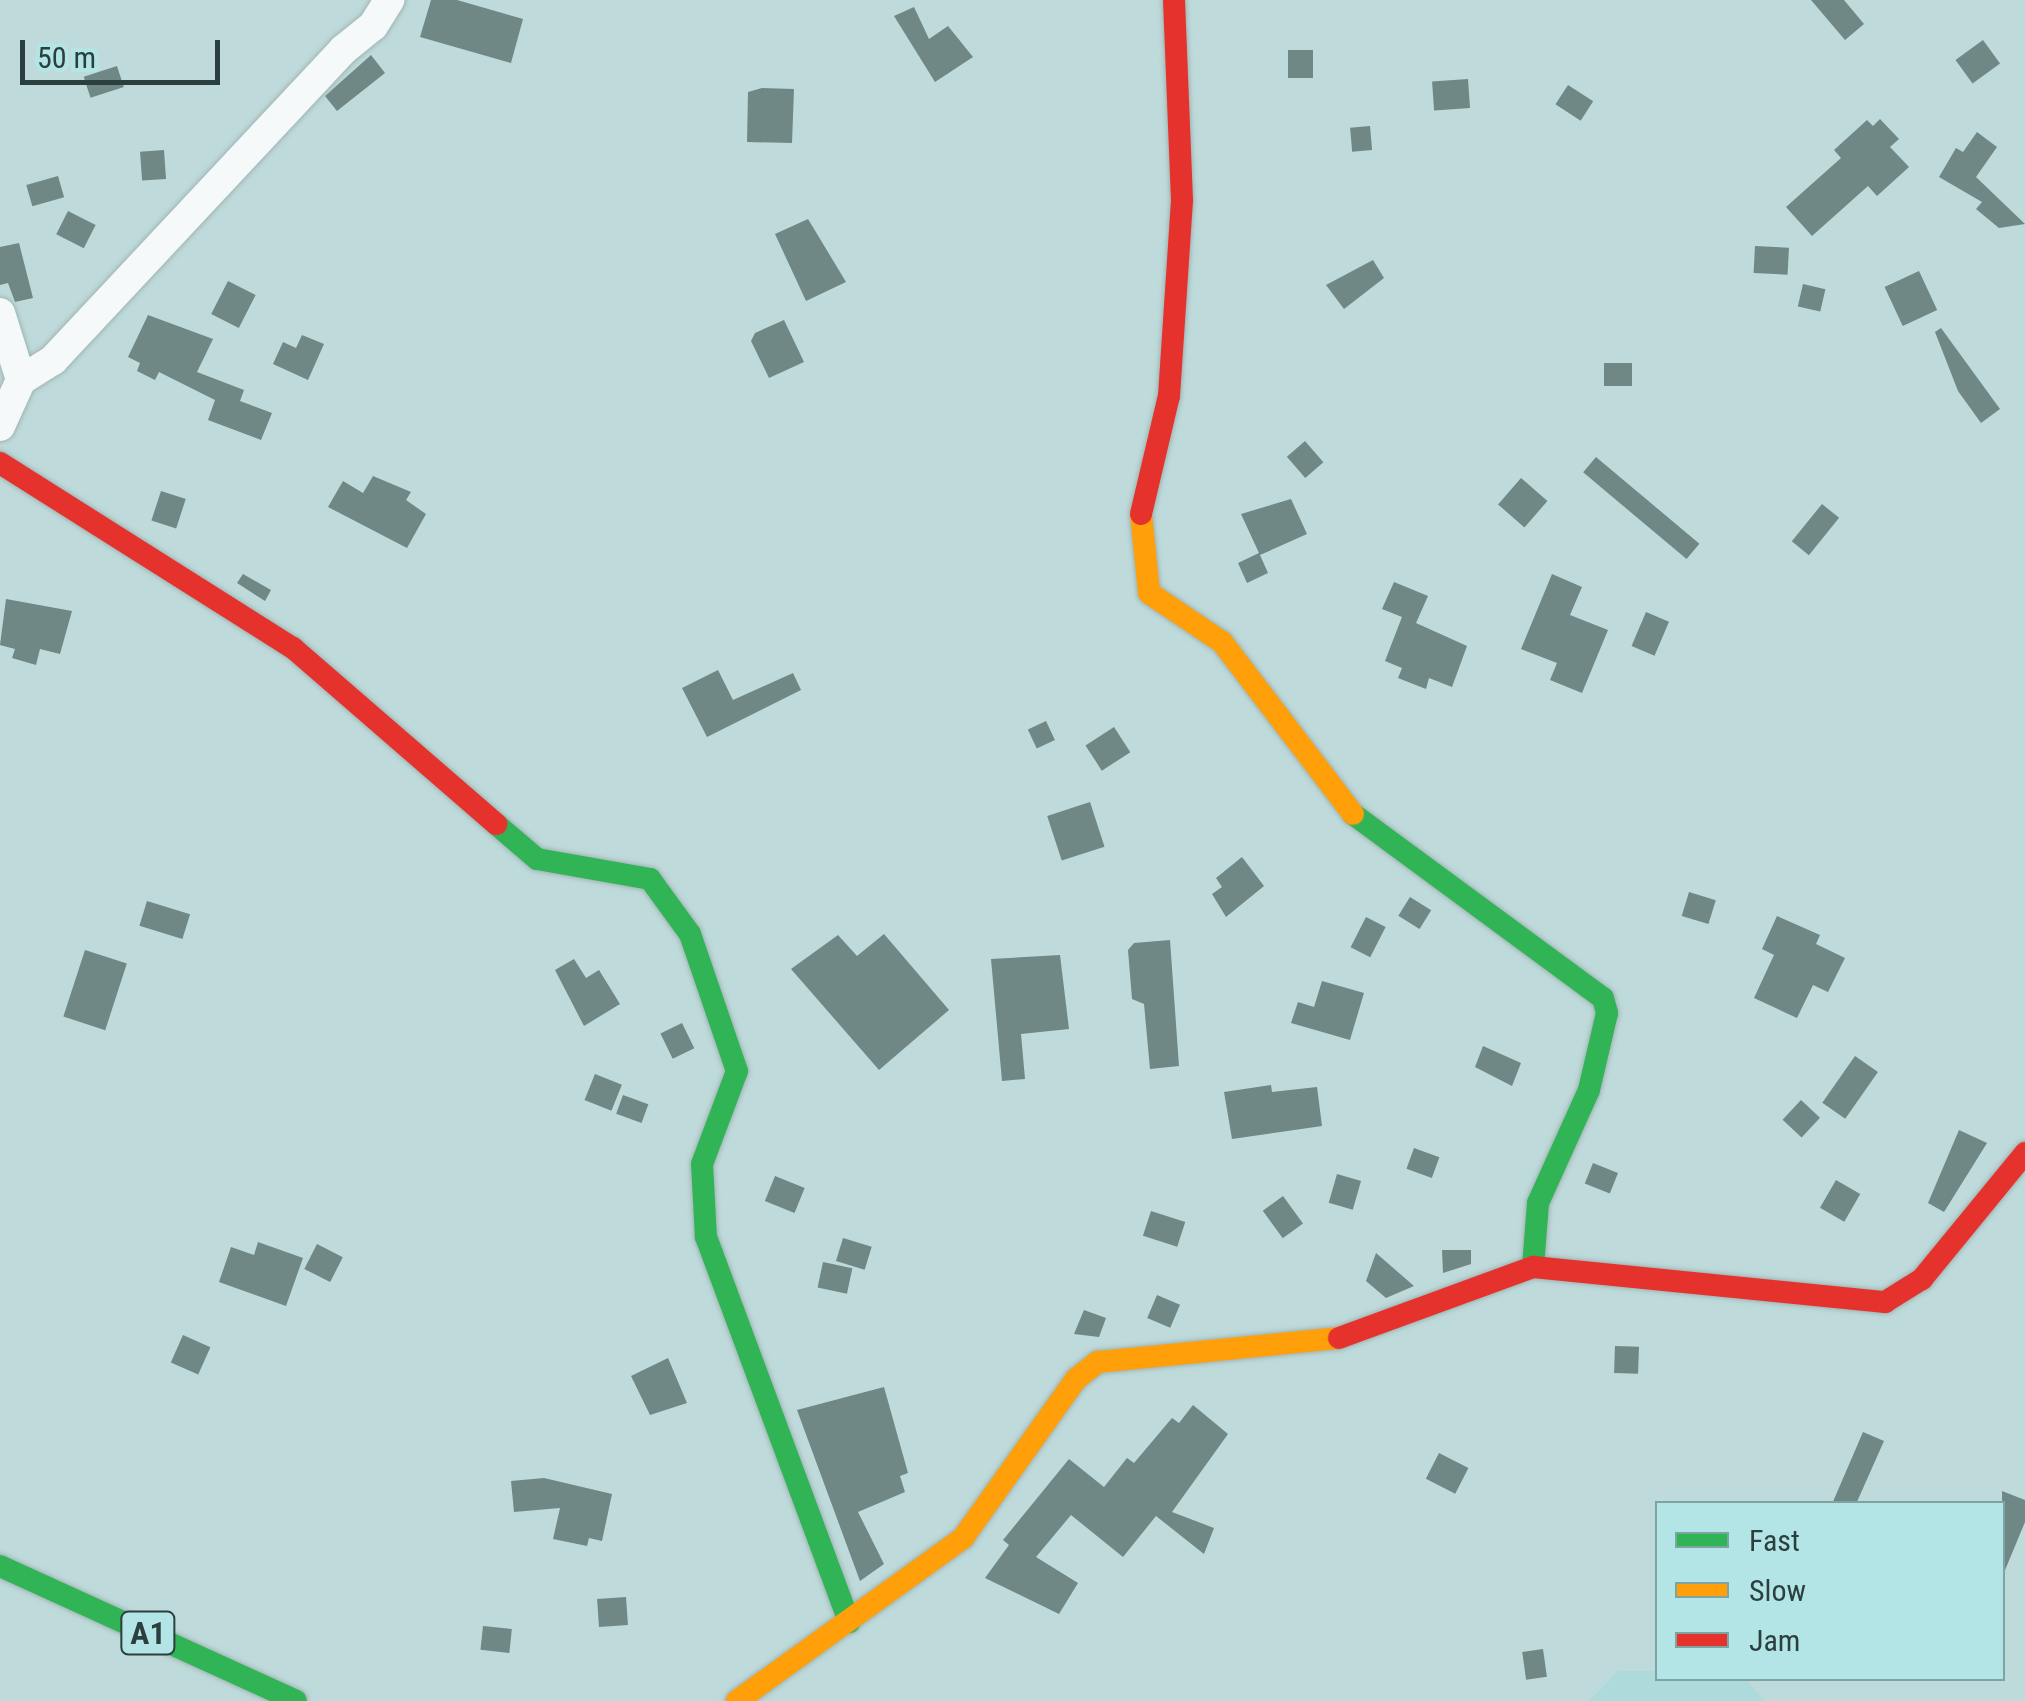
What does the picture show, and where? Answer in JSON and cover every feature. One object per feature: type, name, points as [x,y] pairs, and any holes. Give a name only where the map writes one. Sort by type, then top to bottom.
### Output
[{"type":"main road","points":[[1174,0],[1182,200],[1169,396],[1141,510],[1149,593],[1222,642],[1355,817],[1603,998],[1607,1013],[1589,1090],[1538,1203],[1533,1267]]},
{"type":"main road","points":[[0,463],[293,648],[537,860],[650,880],[690,934],[738,1070],[702,1164],[706,1237],[849,1622]]},
{"type":"main road","points":[[737,1701],[963,1538],[1076,1379],[1098,1362],[1356,1336],[1533,1267],[1885,1302],[1922,1278],[2025,1153]]},
{"type":"main road","name":"A1","points":[[0,1566],[296,1701]]},
{"type":"street","points":[[0,426],[22,380],[53,360],[343,50],[373,26],[390,0]]},
{"type":"street","points":[[0,312],[22,380]]},
{"type":"shaded area","points":[[1618,1671],[1655,1671],[1655,1681],[1748,1681],[1765,1701],[1589,1701]]},
{"type":"building","points":[[431,0],[457,0],[523,19],[511,63],[420,37]]},
{"type":"building","points":[[1811,0],[1844,0],[1864,24],[1845,40]]},
{"type":"building","points":[[914,7],[929,39],[948,26],[973,57],[935,82],[894,16]]},
{"type":"building","points":[[1983,40],[2000,63],[1973,83],[1955,60]]},
{"type":"building","points":[[1288,50],[1313,50],[1313,78],[1288,78]]},
{"type":"building","points":[[371,55],[385,73],[337,111],[325,96]]},
{"type":"building","points":[[117,66],[124,87],[91,98],[84,77]]},
{"type":"building","points":[[1468,79],[1470,108],[1434,110],[1432,82]]},
{"type":"building","points":[[1568,85],[1593,101],[1581,121],[1555,104]]},
{"type":"building","points":[[762,88],[794,89],[792,143],[747,142],[748,92]]},
{"type":"building","points":[[1880,119],[1899,139],[1890,147],[1909,167],[1877,196],[1868,186],[1812,236],[1786,207],[1841,158],[1834,150],[1867,120],[1873,126]]},
{"type":"building","points":[[1370,126],[1372,150],[1352,152],[1350,128]]},
{"type":"building","points":[[1977,132],[1997,147],[1976,177],[2025,224],[1999,228],[1976,209],[1982,202],[1939,177],[1956,148],[1963,152]]},
{"type":"building","points":[[164,150],[166,179],[142,181],[140,152]]},
{"type":"building","points":[[58,176],[64,197],[32,206],[26,185]]},
{"type":"building","points":[[68,211],[96,225],[84,248],[56,234]]},
{"type":"building","points":[[808,219],[846,282],[806,301],[775,234]]},
{"type":"building","points":[[19,243],[33,298],[15,302],[8,283],[0,285],[0,247]]},
{"type":"building","points":[[1755,246],[1789,248],[1788,275],[1754,273]]},
{"type":"building","points":[[1373,260],[1384,278],[1344,309],[1326,285]]},
{"type":"building","points":[[1919,271],[1937,310],[1903,326],[1885,287]]},
{"type":"building","points":[[228,281],[256,295],[239,328],[211,314]]},
{"type":"building","points":[[1803,284],[1825,289],[1820,312],[1798,306]]},
{"type":"building","points":[[148,315],[213,339],[197,372],[244,390],[240,401],[272,413],[261,440],[208,420],[215,400],[159,372],[155,380],[137,371],[140,363],[128,357]]},
{"type":"building","points":[[784,320],[804,362],[769,378],[751,341],[755,333]]},
{"type":"building","points":[[1941,328],[2000,409],[1981,423],[1958,391],[1935,332]]},
{"type":"building","points":[[302,335],[324,344],[308,380],[273,364],[283,342],[296,348]]},
{"type":"building","points":[[1604,363],[1632,363],[1632,386],[1604,386]]},
{"type":"building","points":[[1305,441],[1323,462],[1305,478],[1287,457]]},
{"type":"building","points":[[1596,457],[1699,544],[1687,559],[1583,472]]},
{"type":"building","points":[[373,476],[411,492],[406,500],[426,514],[407,548],[328,507],[343,481],[363,493]]},
{"type":"building","points":[[1521,478],[1547,501],[1524,527],[1498,504]]},
{"type":"building","points":[[161,491],[186,499],[176,529],[151,520]]},
{"type":"building","points":[[1291,499],[1307,534],[1260,555],[1268,573],[1247,583],[1238,563],[1259,553],[1241,514]]},
{"type":"building","points":[[1822,504],[1839,518],[1809,555],[1792,541]]},
{"type":"building","points":[[243,574],[271,590],[265,601],[237,583]]},
{"type":"building","points":[[1552,574],[1582,587],[1570,615],[1608,630],[1582,693],[1550,680],[1557,663],[1521,649]]},
{"type":"building","points":[[1394,582],[1428,596],[1416,623],[1467,646],[1452,687],[1429,678],[1426,689],[1398,678],[1402,668],[1385,661],[1402,617],[1382,609]]},
{"type":"building","points":[[6,599],[72,611],[60,654],[40,649],[36,665],[12,658],[15,649],[0,645]]},
{"type":"building","points":[[1646,612],[1669,622],[1655,656],[1632,646]]},
{"type":"building","points":[[718,670],[733,700],[793,673],[801,690],[707,737],[682,688]]},
{"type":"building","points":[[1046,721],[1055,740],[1037,748],[1028,729]]},
{"type":"building","points":[[1114,727],[1130,752],[1102,771],[1085,746]]},
{"type":"building","points":[[1090,802],[1105,847],[1062,861],[1047,816]]},
{"type":"building","points":[[1242,857],[1264,886],[1226,917],[1212,894],[1222,887],[1216,878]]},
{"type":"building","points":[[1689,892],[1716,900],[1708,924],[1682,916]]},
{"type":"building","points":[[1410,897],[1431,910],[1420,929],[1398,916]]},
{"type":"building","points":[[147,901],[190,914],[182,939],[139,926]]},
{"type":"building","points":[[1777,916],[1820,935],[1816,944],[1845,958],[1828,992],[1813,985],[1797,1018],[1754,998],[1774,955],[1762,949]]},
{"type":"building","points":[[1366,917],[1386,927],[1370,957],[1351,947]]},
{"type":"building","points":[[884,934],[949,1010],[879,1070],[791,969],[838,935],[857,956]]},
{"type":"building","points":[[1170,940],[1179,1066],[1150,1069],[1144,1004],[1132,999],[1128,950],[1134,943]]},
{"type":"building","points":[[85,950],[127,964],[105,1030],[63,1017]]},
{"type":"building","points":[[1060,955],[1069,1029],[1021,1034],[1025,1079],[1002,1081],[991,959]]},
{"type":"building","points":[[574,959],[586,978],[599,970],[620,1004],[584,1026],[555,970]]},
{"type":"building","points":[[1322,981],[1364,993],[1350,1040],[1291,1023],[1298,1002],[1314,1007]]},
{"type":"building","points":[[682,1023],[694,1048],[673,1059],[660,1034]]},
{"type":"building","points":[[1483,1046],[1521,1063],[1512,1086],[1475,1067]]},
{"type":"building","points":[[1855,1056],[1878,1072],[1845,1119],[1822,1103]]},
{"type":"building","points":[[595,1074],[622,1085],[611,1111],[585,1100]]},
{"type":"building","points":[[1271,1085],[1272,1092],[1317,1087],[1322,1126],[1232,1139],[1224,1092]]},
{"type":"building","points":[[623,1095],[648,1104],[642,1123],[616,1114]]},
{"type":"building","points":[[1801,1100],[1820,1118],[1802,1137],[1783,1120]]},
{"type":"building","points":[[1959,1130],[1987,1143],[1944,1212],[1928,1203]]},
{"type":"building","points":[[1414,1148],[1439,1157],[1432,1178],[1406,1169]]},
{"type":"building","points":[[1593,1163],[1618,1173],[1610,1194],[1585,1183]]},
{"type":"building","points":[[1337,1174],[1361,1181],[1353,1210],[1329,1203]]},
{"type":"building","points":[[775,1176],[805,1188],[795,1213],[765,1201]]},
{"type":"building","points":[[1836,1180],[1860,1194],[1844,1222],[1820,1208]]},
{"type":"building","points":[[1283,1196],[1303,1224],[1283,1238],[1263,1211]]},
{"type":"building","points":[[1151,1211],[1185,1222],[1177,1247],[1143,1236]]},
{"type":"building","points":[[843,1238],[872,1247],[865,1270],[836,1261]]},
{"type":"building","points":[[258,1242],[303,1258],[286,1306],[219,1282],[231,1247],[254,1255]]},
{"type":"building","points":[[317,1244],[343,1257],[330,1282],[304,1269]]},
{"type":"building","points":[[1442,1250],[1471,1250],[1471,1264],[1443,1273]]},
{"type":"building","points":[[1376,1253],[1414,1286],[1386,1298],[1366,1281]]},
{"type":"building","points":[[823,1262],[852,1268],[847,1294],[818,1287]]},
{"type":"building","points":[[1157,1295],[1180,1305],[1170,1328],[1147,1318]]},
{"type":"building","points":[[1084,1310],[1106,1318],[1099,1337],[1074,1334]]},
{"type":"building","points":[[183,1335],[210,1347],[198,1375],[171,1362]]},
{"type":"building","points":[[1615,1346],[1639,1347],[1638,1374],[1614,1373]]},
{"type":"building","points":[[668,1358],[687,1403],[650,1415],[631,1376]]},
{"type":"building","points":[[884,1387],[908,1473],[900,1476],[905,1492],[858,1512],[884,1564],[860,1581],[797,1410]]},
{"type":"building","points":[[1193,1405],[1228,1434],[1172,1512],[1214,1528],[1204,1554],[1156,1516],[1123,1557],[1071,1515],[1036,1557],[1078,1583],[1059,1614],[985,1578],[1009,1545],[1003,1540],[1069,1459],[1104,1487],[1127,1458],[1134,1463],[1172,1418],[1179,1423]]},
{"type":"building","points":[[1863,1432],[1884,1441],[1857,1501],[1833,1501]]},
{"type":"building","points":[[1439,1453],[1468,1468],[1455,1494],[1426,1479]]},
{"type":"building","points":[[544,1478],[612,1494],[602,1541],[589,1538],[587,1546],[553,1539],[560,1508],[514,1512],[511,1481]]},
{"type":"building","points":[[2002,1491],[2025,1500],[2025,1522],[2005,1570],[2005,1501]]},
{"type":"building","points":[[626,1597],[628,1625],[599,1627],[597,1599]]},
{"type":"building","points":[[483,1626],[512,1629],[509,1653],[480,1650]]},
{"type":"building","points":[[1543,1649],[1547,1677],[1526,1680],[1522,1652]]},
{"type":"traffic: fast","points":[[1353,814],[1603,998],[1607,1013],[1589,1090],[1538,1203],[1533,1267]]},
{"type":"traffic: fast","points":[[496,824],[537,859],[650,879],[690,934],[737,1071],[702,1164],[706,1237],[849,1622]]},
{"type":"traffic: fast","points":[[0,1566],[296,1701]]},
{"type":"traffic: slow","points":[[1141,514],[1149,593],[1222,642],[1353,814]]},
{"type":"traffic: slow","points":[[737,1701],[963,1538],[1076,1379],[1098,1362],[1339,1338]]},
{"type":"traffic: jam","points":[[1141,514],[1169,396],[1182,200],[1174,0]]},
{"type":"traffic: jam","points":[[0,463],[293,648],[496,824]]},
{"type":"traffic: jam","points":[[1339,1338],[1533,1267],[1885,1302],[1922,1279],[2025,1153]]}]
